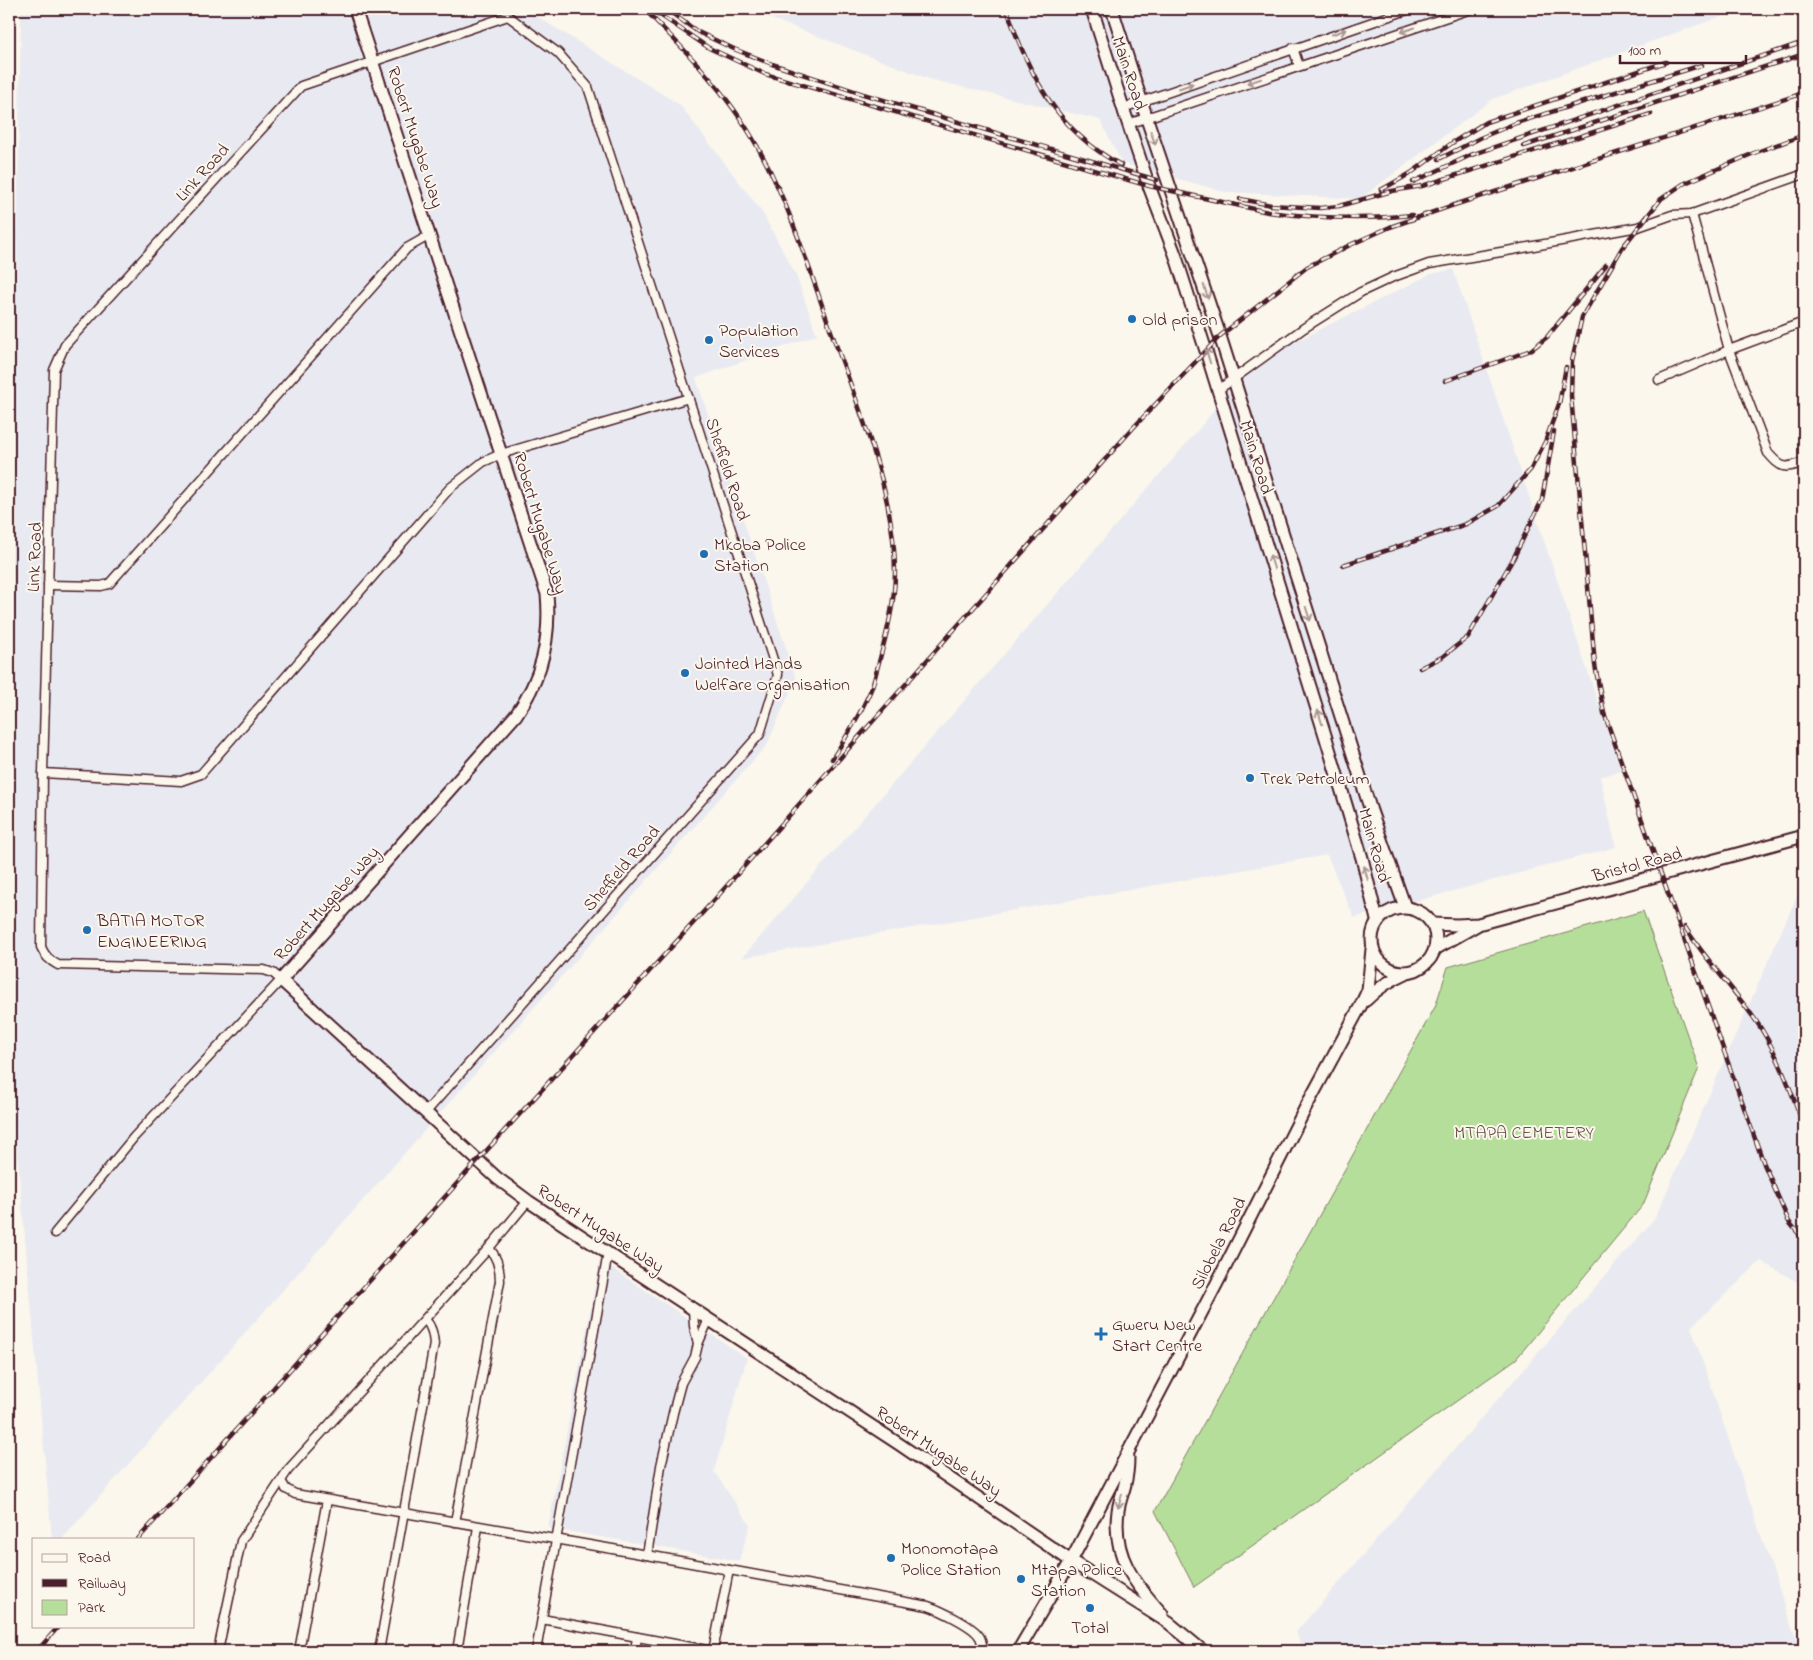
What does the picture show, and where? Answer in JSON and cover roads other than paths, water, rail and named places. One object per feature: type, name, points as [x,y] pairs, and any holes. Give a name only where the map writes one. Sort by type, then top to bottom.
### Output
[{"type":"main road","name":"Robert Mugabe Way","points":[[356,9],[547,594],[549,618],[547,639],[536,680],[528,699],[516,715],[281,980],[497,1178],[528,1201],[899,1444],[1072,1561],[1169,1622]]},
{"type":"main road","name":"Main Road","points":[[1092,9],[1149,186],[1175,254],[1262,530],[1362,858],[1377,920]]},
{"type":"main road","name":"Main Road","points":[[1112,9],[1234,378],[1371,811],[1405,907]]},
{"type":"main road","points":[[1262,530],[1279,523]]},
{"type":"main road","name":"Bristol Road","points":[[1432,924],[1478,924],[1804,836]]},
{"type":"main road","points":[[1405,907],[1420,912],[1432,924],[1436,939],[1434,949],[1425,964],[1410,972],[1402,972],[1387,968],[1381,963],[1372,949],[1371,934],[1377,920],[1392,909],[1405,907]]},
{"type":"main road","name":"Bristol Road","points":[[1434,949],[1478,924]]},
{"type":"main road","name":"Silobela Road","points":[[1018,1651],[1072,1561],[1306,1107],[1360,1007],[1368,990],[1372,949]]},
{"type":"main road","name":"Silobela Road","points":[[1360,1007],[1376,990],[1392,979],[1410,972]]},
{"type":"main road","points":[[1128,1453],[1126,1478],[1118,1510],[1117,1532],[1120,1552],[1130,1575],[1169,1622],[1203,1651]]},
{"type":"street","points":[[1123,108],[1410,9]]},
{"type":"street","points":[[1128,124],[1457,11],[1471,9]]},
{"type":"street","name":"Sheffield Road","points":[[373,61],[508,16],[558,53],[588,87],[778,675],[760,734],[426,1112]]},
{"type":"street","points":[[1293,48],[1299,66]]},
{"type":"street","name":"Link Road","points":[[281,980],[264,970],[58,965],[44,955],[41,947],[43,773],[54,370],[65,344],[301,86],[373,61]]},
{"type":"street","points":[[1218,390],[1304,328],[1361,292],[1393,277],[1429,264],[1638,227],[1672,215],[1692,214],[1804,174]]},
{"type":"street","points":[[1692,214],[1729,350],[1768,453],[1777,463],[1788,468],[1804,462]]},
{"type":"street","points":[[48,585],[101,586],[109,584],[407,248],[430,235]]},
{"type":"street","points":[[1659,380],[1729,350],[1804,322]]},
{"type":"street","points":[[43,773],[181,780],[201,774],[450,488],[483,462],[501,454],[689,398]]},
{"type":"street","points":[[55,1233],[134,1137],[281,980]]},
{"type":"street","points":[[218,1651],[240,1541],[288,1470],[489,1248],[528,1201]]},
{"type":"street","points":[[455,1522],[500,1282],[498,1261],[489,1248]]},
{"type":"street","points":[[536,1651],[608,1253]]},
{"type":"street","points":[[694,1309],[694,1326],[698,1344]]},
{"type":"street","points":[[379,1651],[434,1344],[430,1325],[425,1319]]},
{"type":"street","points":[[647,1555],[661,1466],[673,1413],[681,1383],[696,1357],[698,1344],[709,1319]]},
{"type":"street","points":[[281,1481],[286,1489],[295,1494],[928,1606],[947,1614],[979,1635],[983,1643],[982,1651]]},
{"type":"street","points":[[299,1651],[327,1500]]},
{"type":"street","points":[[457,1651],[478,1527]]},
{"type":"street","points":[[542,1619],[713,1651],[729,1570]]},
{"type":"street","points":[[635,1651],[637,1637]]},
{"type":"railway","points":[[644,9],[720,90],[757,145],[793,223],[863,419],[882,480],[893,542],[895,583],[892,606],[871,690],[852,727],[832,759]]},
{"type":"railway","points":[[651,9],[709,48],[765,74],[1149,186],[1268,212],[1286,214],[1358,218],[1412,215]]},
{"type":"railway","points":[[666,9],[698,32],[772,64],[863,94],[1157,180]]},
{"type":"railway","points":[[1007,9],[1025,56],[1048,99],[1080,136],[1121,165]]},
{"type":"railway","points":[[1413,182],[1471,155],[1804,42]]},
{"type":"railway","points":[[1524,146],[1804,54]]},
{"type":"railway","points":[[1381,190],[1411,173],[1452,143],[1486,122],[1666,62]]},
{"type":"railway","points":[[1439,159],[1480,138],[1516,123],[1702,65]]},
{"type":"railway","points":[[139,1538],[716,898],[1133,428],[1220,336],[1307,267],[1390,227],[1804,93]]},
{"type":"railway","points":[[1240,199],[1271,205],[1320,208],[1339,206],[1392,191],[1422,186],[1651,114]]},
{"type":"railway","points":[[1804,135],[1754,153],[1683,184],[1661,199],[1622,248],[1582,317],[1572,361],[1571,396],[1595,665],[1604,713],[1764,1164],[1789,1222],[1804,1240]]},
{"type":"railway","points":[[1445,381],[1531,350],[1547,337],[1606,265]]},
{"type":"railway","points":[[1343,565],[1466,524],[1498,506],[1531,469],[1545,442],[1559,404],[1566,367]]},
{"type":"railway","points":[[1420,668],[1442,657],[1468,637],[1513,559],[1542,500],[1554,431]]},
{"type":"railway","points":[[1685,927],[1746,1007],[1770,1043],[1804,1126]]},
{"type":"railway","points":[[37,1651],[57,1628]]},
{"type":"place","name":"Old prison","points":[[1132,319]]},
{"type":"place","name":"Population Services","points":[[709,340]]},
{"type":"place","name":"Mkoba Police Station","points":[[704,554]]},
{"type":"place","name":"Jointed Hands Welfare Organisation","points":[[685,673]]},
{"type":"place","name":"Trek Petroleum","points":[[1250,778]]},
{"type":"place","name":"BATIA MOTOR ENGINEERING","points":[[87,930]]},
{"type":"place","name":"Gweru New Start Centre","points":[[1101,1334]]},
{"type":"place","name":"Monomotapa Police Station","points":[[891,1558]]},
{"type":"place","name":"Mtapa Police Station","points":[[1021,1579]]},
{"type":"place","name":"Total","points":[[1090,1608]]},
{"type":"park label","name":"MTAPA CEMETERY","points":[[1524,1132]]}]
